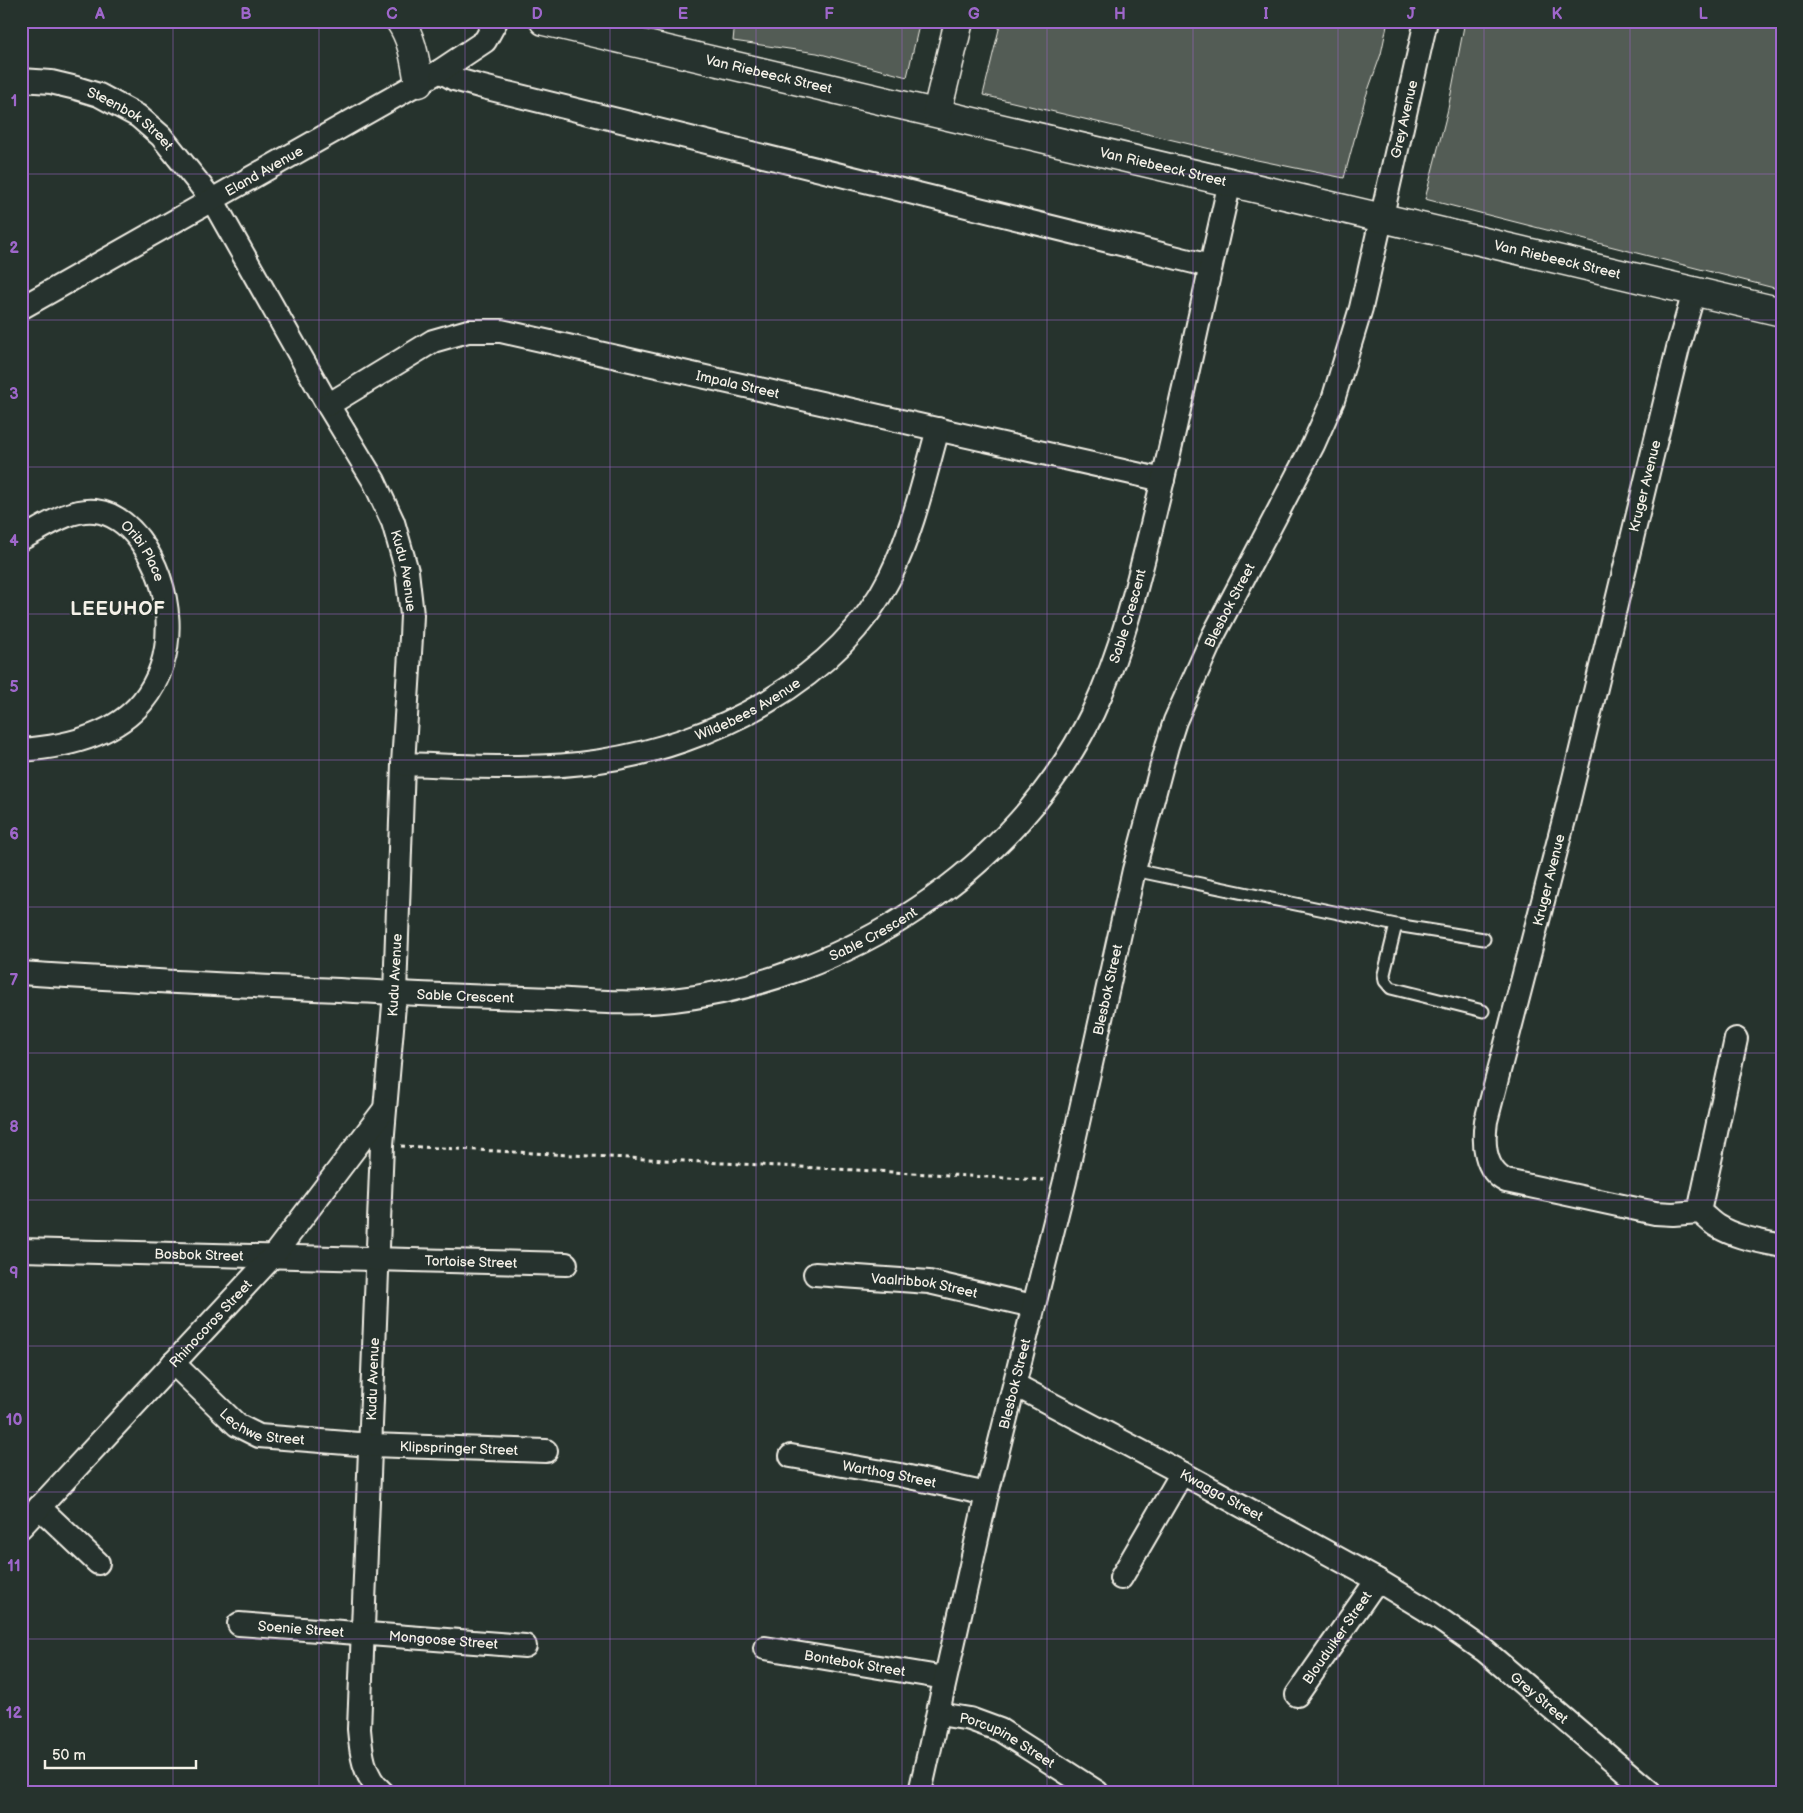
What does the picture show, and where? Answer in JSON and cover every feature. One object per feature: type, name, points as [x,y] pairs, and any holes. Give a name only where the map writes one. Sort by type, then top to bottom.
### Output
[{"type":"street","points":[[400,21],[409,34],[429,77],[454,78],[479,86],[1210,266]]},
{"type":"street","name":"Eland Avenue","points":[[21,308],[429,77],[485,41],[496,21]]},
{"type":"street","name":"Van Riebeeck Street","points":[[544,21],[1782,312]]},
{"type":"street","points":[[937,112],[959,21]]},
{"type":"street","name":"Grey Avenue","points":[[1382,218],[1426,21]]},
{"type":"street","name":"Steenbok Street","points":[[21,80],[51,82],[99,95],[138,116],[161,136],[213,201]]},
{"type":"street","name":"Sable Crescent","points":[[21,974],[396,993],[654,1002],[723,991],[791,972],[856,945],[906,917],[954,882],[997,844],[1043,791],[1064,762],[1099,698],[1136,588],[1163,480],[1230,182]]},
{"type":"street","name":"Kudu Avenue","points":[[213,201],[384,501],[405,563],[412,615],[404,764],[396,993],[382,1145],[359,1730],[361,1754],[367,1772],[375,1786],[382,1792]]},
{"type":"street","name":"Blesbok Street","points":[[920,1792],[987,1494],[1065,1181],[1134,870],[1175,721],[1213,636],[1313,445],[1334,400],[1361,308],[1382,218]]},
{"type":"street","name":"Kruger Avenue","points":[[1694,292],[1678,348],[1566,816],[1484,1134],[1486,1153],[1490,1164],[1496,1174],[1506,1181],[1655,1213],[1699,1212]]},
{"type":"street","name":"Impala Street","points":[[328,404],[433,341],[461,333],[484,330],[523,335],[1163,480]]},
{"type":"street","name":"Wildebees Avenue","points":[[404,764],[542,766],[608,760],[694,736],[737,718],[776,697],[829,656],[848,638],[889,578],[914,517],[938,430]]},
{"type":"street","name":"Oribi Place","points":[[21,539],[70,515],[87,511],[103,512],[120,521],[145,548],[159,577],[167,609],[168,626],[159,674],[142,703],[129,715],[98,733],[68,743],[21,750]]},
{"type":"street","points":[[1736,1039],[1699,1212],[1718,1227],[1738,1235],[1782,1246]]},
{"type":"street","name":"Rhinocoros Street","points":[[21,1527],[273,1256],[384,1110]]},
{"type":"street","name":"Bosbok Street","points":[[21,1250],[377,1259]]},
{"type":"street","name":"Tortoise Street","points":[[377,1259],[566,1264]]},
{"type":"street","name":"Vaalribbok Street","points":[[815,1274],[929,1282],[1033,1306]]},
{"type":"street","name":"Lechwe Street","points":[[173,1363],[237,1424],[254,1434],[274,1438],[371,1445]]},
{"type":"street","name":"Kwagga Street","points":[[1015,1385],[1182,1473],[1378,1580],[1425,1608]]},
{"type":"street","name":"Klipspringer Street","points":[[371,1445],[546,1451]]},
{"type":"street","name":"Warthog Street","points":[[791,1456],[900,1475],[987,1494]]},
{"type":"street","points":[[1121,1578],[1182,1473]]},
{"type":"street","points":[[39,1507],[98,1563]]},
{"type":"street","name":"Blouduiker Street","points":[[1297,1695],[1378,1580]]},
{"type":"street","name":"Grey Street","points":[[1425,1608],[1485,1652],[1650,1792]]},
{"type":"street","name":"Soenie Street","points":[[239,1624],[363,1632]]},
{"type":"street","name":"Mongoose Street","points":[[363,1632],[525,1646]]},
{"type":"street","name":"Bontebok Street","points":[[765,1648],[945,1678]]},
{"type":"street","name":"Porcupine Street","points":[[938,1714],[970,1719],[1000,1730],[1097,1792]]},
{"type":"lane","points":[[1134,870],[1396,925],[1484,939]]},
{"type":"lane","points":[[1396,925],[1384,974],[1385,981],[1392,988],[1483,1011]]},
{"type":"path","points":[[382,1145],[1065,1181]]},
{"type":"building","points":[[735,21],[920,21],[907,77],[817,53],[733,41]]},
{"type":"building","points":[[1001,21],[1388,21],[1381,54],[1365,99],[1344,178],[1257,160],[983,95]]},
{"type":"building","points":[[1465,21],[1782,21],[1782,290],[1425,199],[1448,109]]},
{"type":"district","name":"LEEUHOF","points":[[118,609]]}]
